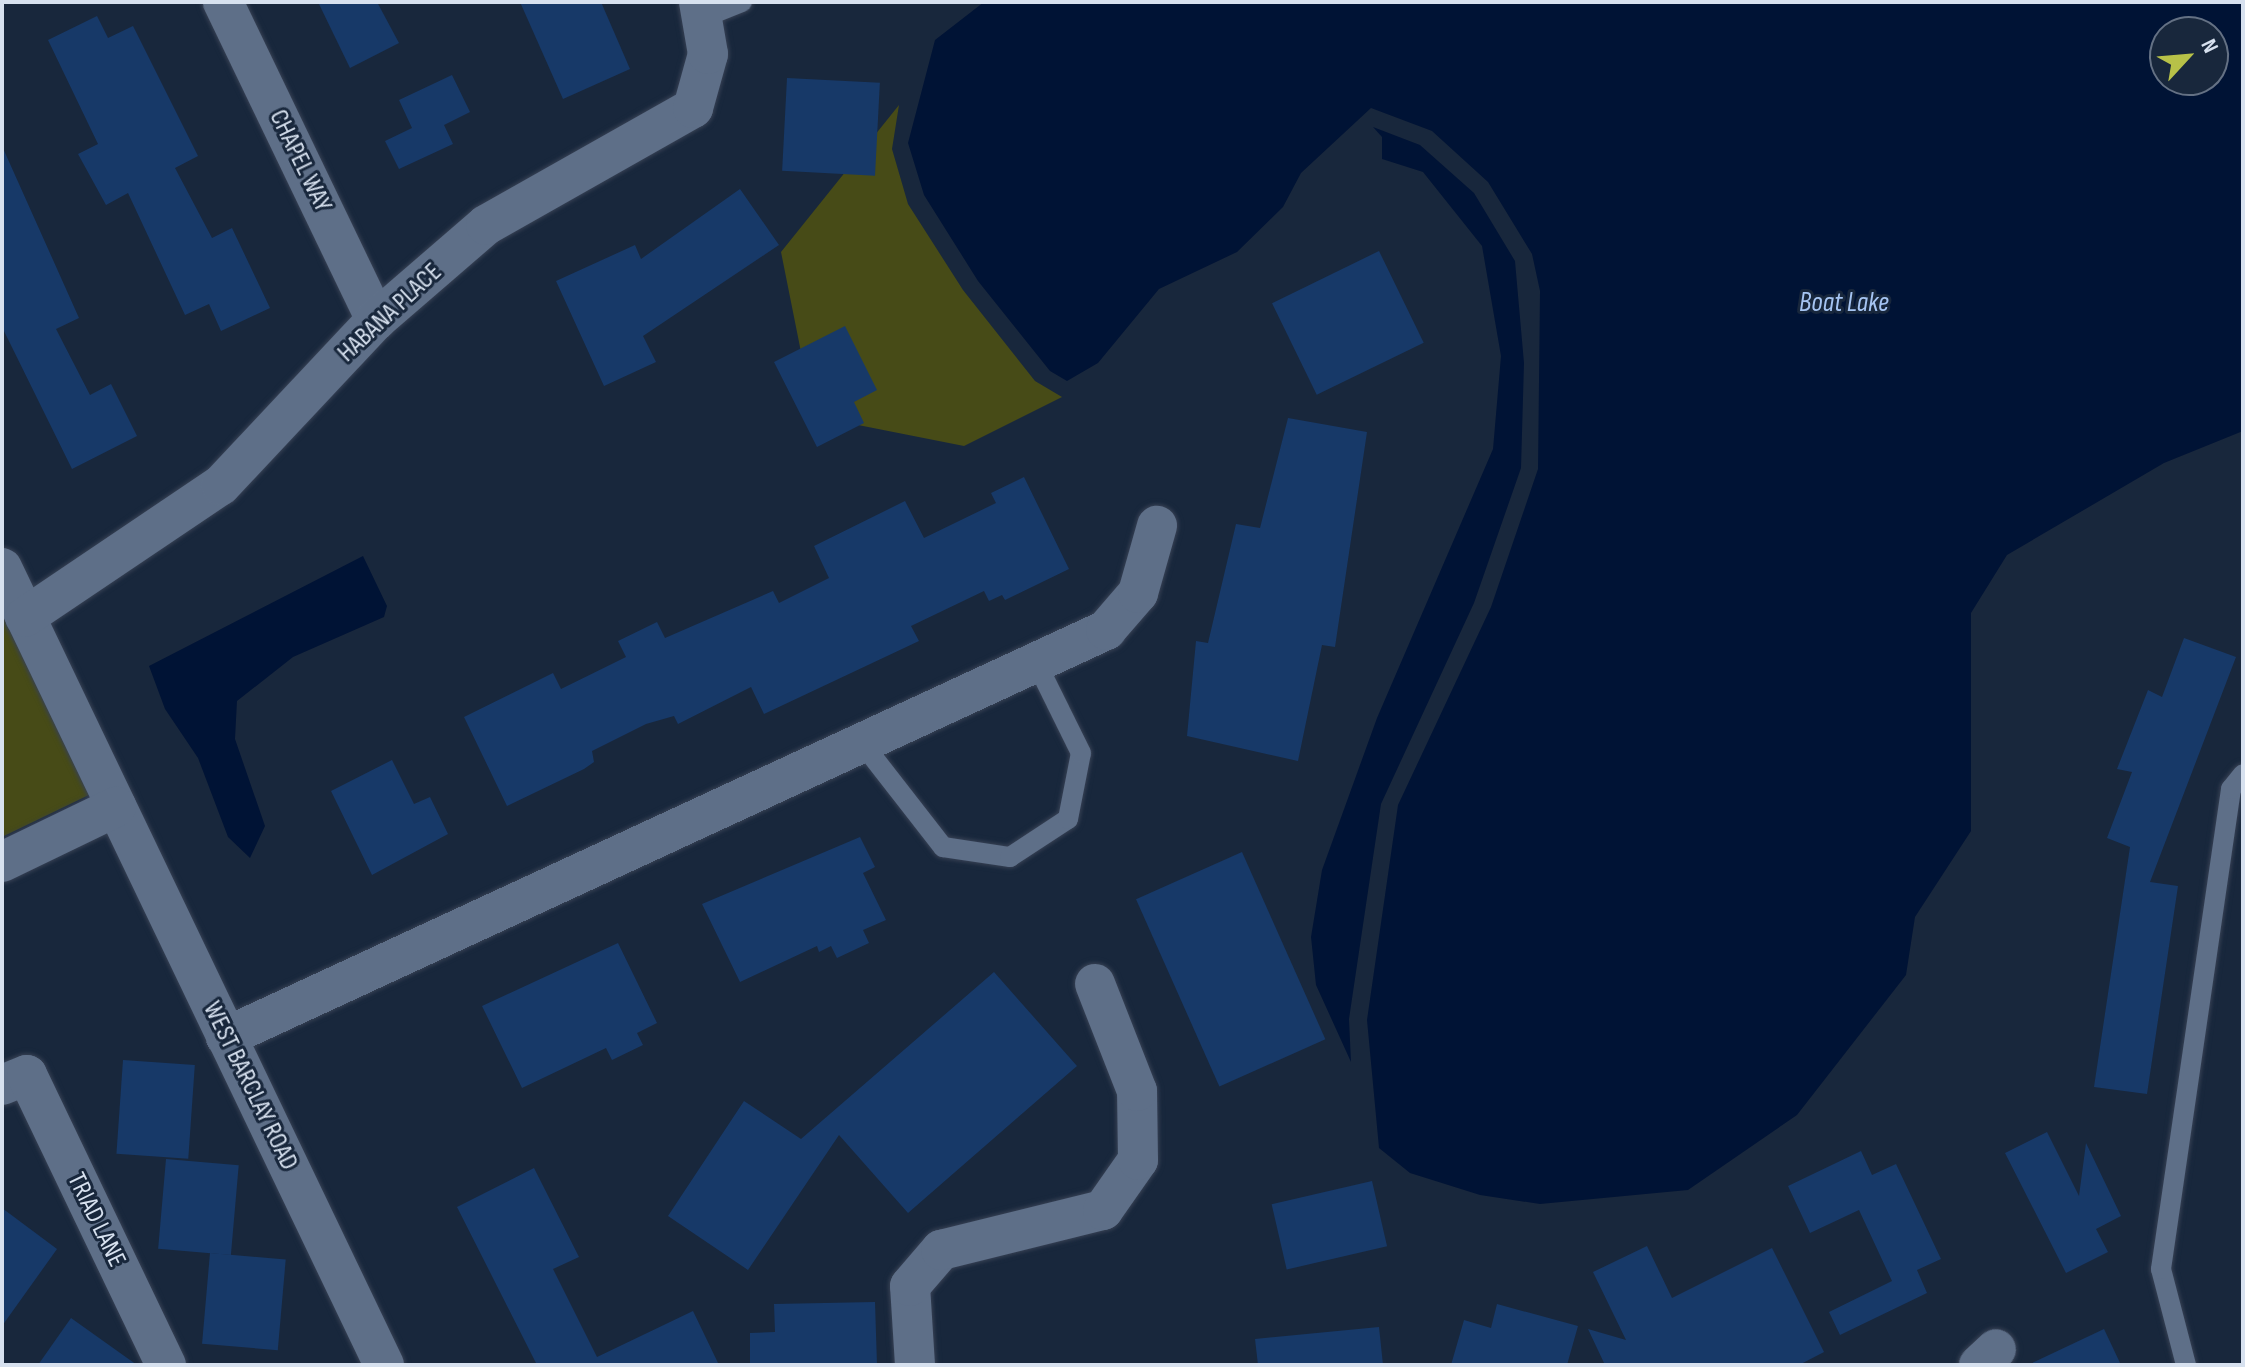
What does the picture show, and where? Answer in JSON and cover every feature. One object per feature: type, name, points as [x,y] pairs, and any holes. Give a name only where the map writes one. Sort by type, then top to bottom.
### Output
[{"type":"street","name":"CHAPEL WAY","points":[[223,2],[376,320]]},
{"type":"street","name":"HABANA PLACE","points":[[25,617],[221,485],[376,320],[486,225],[693,108],[708,54],[700,10]]},
{"type":"street","points":[[226,1037],[1106,630],[1138,593],[1157,526]]},
{"type":"street","name":"WEST BARCLAY ROAD","points":[[2,568],[384,1365]]},
{"type":"street","points":[[2,862],[116,807]]},
{"type":"street","points":[[915,1365],[910,1286],[941,1250],[1103,1210],[1138,1160],[1137,1091],[1095,984]]},
{"type":"street","name":"TRIAD LANE","points":[[14,1080],[166,1365]]},
{"type":"lane","points":[[700,10],[742,2]]},
{"type":"lane","points":[[862,743],[943,847],[1010,857],[1068,819],[1081,753],[1036,662]]},
{"type":"lane","points":[[2186,1365],[2161,1269],[2229,804],[2243,774]]},
{"type":"green space","points":[[899,105],[892,149],[908,204],[963,290],[1035,381],[1062,397],[964,446],[858,425],[802,357],[781,252]]},
{"type":"green space","points":[[2,605],[91,794],[2,837]]},
{"type":"water","name":"Boat Lake","points":[[984,2],[2243,2],[2243,431],[2164,463],[2007,555],[1971,613],[1971,831],[1915,917],[1906,975],[1797,1115],[1688,1190],[1540,1204],[1480,1195],[1410,1173],[1379,1148],[1367,1020],[1398,805],[1491,607],[1538,469],[1540,291],[1532,254],[1488,182],[1432,131],[1371,108],[1301,173],[1283,207],[1237,252],[1159,289],[1098,363],[1067,381],[1050,371],[978,281],[924,195],[908,143],[935,40]]},
{"type":"water","points":[[1373,127],[1420,145],[1474,193],[1515,261],[1524,363],[1521,468],[1474,603],[1381,804],[1349,1019],[1351,1062],[1316,985],[1311,937],[1322,870],[1377,718],[1493,449],[1501,356],[1482,246],[1423,172],[1382,159],[1382,137]]},
{"type":"water","points":[[363,556],[387,606],[384,617],[293,657],[237,701],[235,739],[265,826],[250,858],[228,837],[198,758],[165,709],[149,666]]},
{"type":"building","points":[[318,2],[377,2],[399,43],[350,68]]},
{"type":"building","points":[[520,2],[601,2],[630,69],[563,99]]},
{"type":"building","points":[[97,16],[108,38],[133,26],[198,156],[175,168],[212,238],[232,228],[270,308],[221,331],[209,304],[185,315],[128,193],[106,205],[78,154],[98,144],[48,40]]},
{"type":"building","points":[[452,75],[470,112],[444,125],[453,144],[399,169],[385,141],[412,128],[399,100]]},
{"type":"building","points":[[787,78],[880,83],[875,176],[782,171]]},
{"type":"building","points":[[2,146],[79,318],[56,329],[90,395],[111,384],[137,436],[72,469],[2,327]]},
{"type":"building","points":[[740,189],[779,245],[643,336],[656,362],[604,386],[556,281],[635,245],[641,259]]},
{"type":"building","points":[[1379,251],[1424,343],[1317,395],[1272,303]]},
{"type":"building","points":[[845,326],[877,390],[854,402],[864,423],[817,447],[774,362]]},
{"type":"building","points":[[1288,418],[1367,432],[1335,647],[1322,645],[1298,761],[1187,736],[1196,641],[1208,643],[1236,524],[1260,528]]},
{"type":"building","points":[[1024,477],[1069,569],[1005,600],[1002,595],[989,601],[984,591],[911,626],[919,641],[764,714],[751,687],[678,724],[674,716],[646,724],[592,751],[594,762],[584,769],[507,806],[464,717],[553,673],[561,689],[626,657],[618,641],[657,622],[665,638],[773,591],[779,603],[829,578],[814,546],[905,501],[924,538],[996,503],[991,493]]},
{"type":"building","points":[[2184,638],[2236,657],[2150,882],[2178,886],[2147,1094],[2094,1087],[2130,847],[2107,838],[2132,772],[2117,769],[2148,690],[2162,697]]},
{"type":"building","points":[[392,760],[414,804],[430,797],[448,834],[372,875],[331,791]]},
{"type":"building","points":[[860,837],[875,867],[863,873],[886,920],[863,930],[869,943],[837,958],[831,946],[819,952],[817,946],[740,982],[702,904]]},
{"type":"building","points":[[1242,852],[1325,1039],[1219,1086],[1136,899]]},
{"type":"building","points":[[618,943],[657,1023],[637,1033],[643,1045],[612,1060],[606,1048],[522,1088],[482,1006]]},
{"type":"building","points":[[994,972],[1077,1066],[908,1213],[839,1135],[748,1270],[668,1216],[744,1101],[801,1139]]},
{"type":"building","points":[[123,1060],[195,1065],[188,1159],[116,1154]]},
{"type":"building","points":[[2047,1132],[2079,1196],[2086,1143],[2121,1216],[2096,1229],[2108,1252],[2066,1273],[2005,1153]]},
{"type":"building","points":[[1861,1151],[1872,1175],[1896,1164],[1941,1259],[1917,1270],[1927,1293],[1840,1335],[1829,1312],[1892,1281],[1859,1210],[1810,1233],[1788,1186]]},
{"type":"building","points":[[166,1159],[239,1165],[231,1255],[158,1249]]},
{"type":"building","points":[[534,1168],[579,1257],[553,1269],[597,1357],[693,1311],[719,1365],[537,1365],[457,1207]]},
{"type":"building","points":[[1372,1181],[1387,1246],[1287,1269],[1272,1204]]},
{"type":"building","points":[[2,1208],[57,1249],[2,1326]]},
{"type":"building","points":[[1647,1246],[1672,1298],[1772,1248],[1824,1352],[1799,1365],[1605,1365],[1588,1329],[1626,1340],[1593,1272]]},
{"type":"building","points":[[210,1253],[286,1260],[278,1350],[202,1344]]},
{"type":"building","points":[[875,1302],[877,1365],[750,1365],[750,1333],[775,1332],[774,1304]]},
{"type":"building","points":[[1497,1304],[1578,1326],[1567,1365],[1451,1365],[1464,1320],[1491,1328]]},
{"type":"building","points":[[71,1318],[137,1365],[38,1365]]},
{"type":"building","points":[[1379,1327],[1383,1365],[1258,1365],[1255,1339]]},
{"type":"building","points":[[2104,1329],[2121,1365],[2028,1365]]}]
